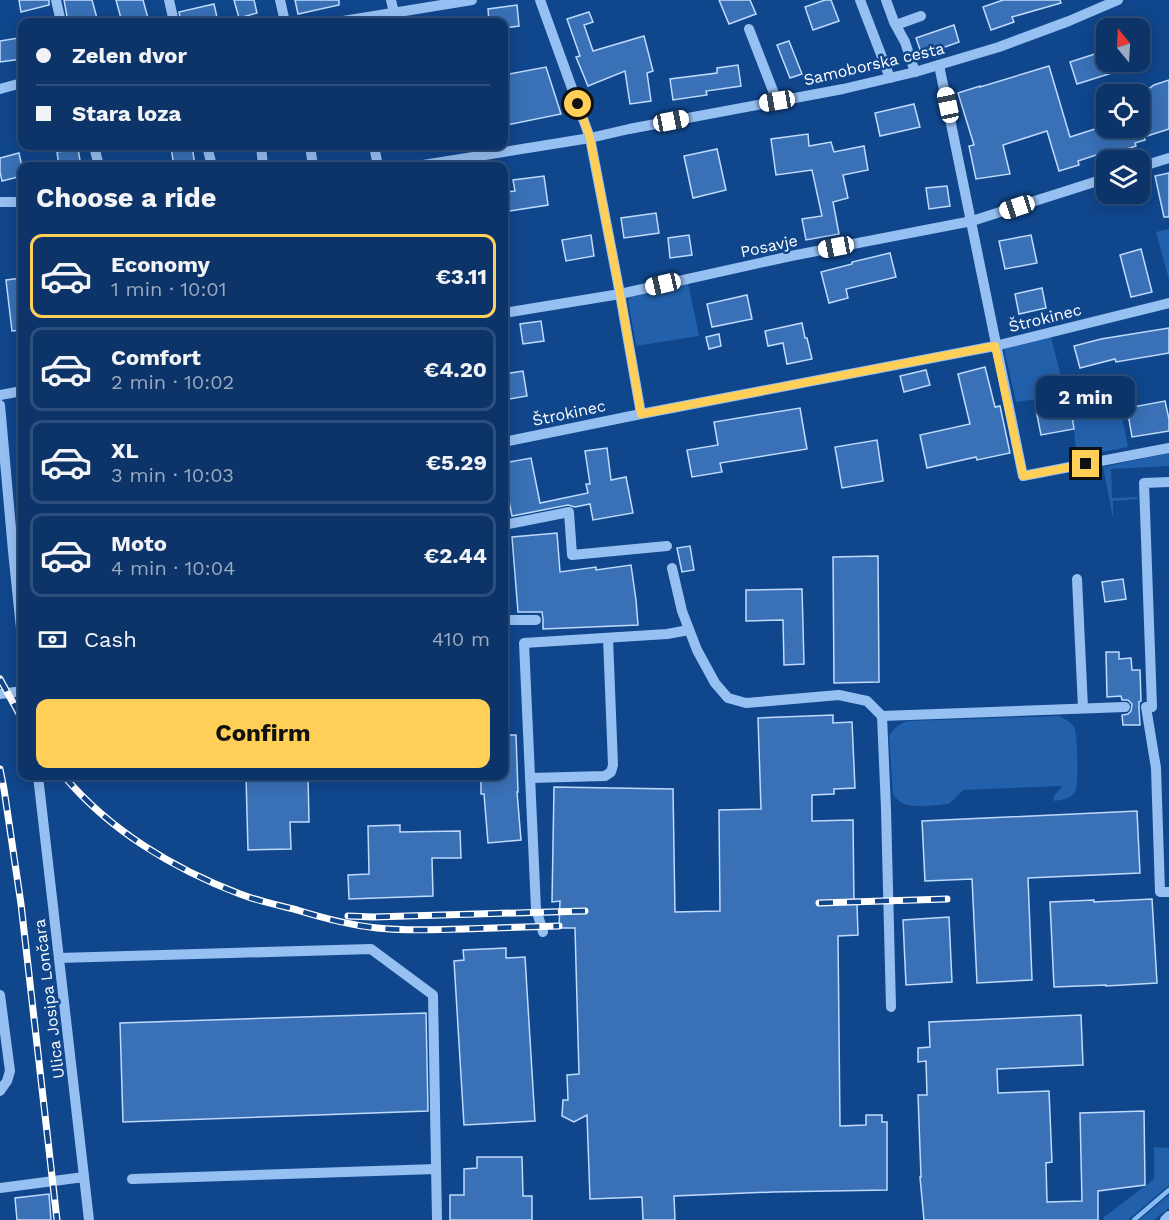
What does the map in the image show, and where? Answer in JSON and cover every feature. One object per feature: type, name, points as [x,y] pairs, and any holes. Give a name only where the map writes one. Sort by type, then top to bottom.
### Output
[{"type":"street","points":[[56,0],[60,18]]},
{"type":"street","points":[[169,0],[173,18]]},
{"type":"street","points":[[280,0],[284,18]]},
{"type":"street","points":[[391,0],[394,13]]},
{"type":"street","points":[[362,18],[472,0]]},
{"type":"street","points":[[540,0],[590,138],[641,414]]},
{"type":"street","points":[[860,0],[890,78]]},
{"type":"street","points":[[886,0],[905,42],[915,72]]},
{"type":"street","name":"Samoborska cesta","points":[[442,162],[590,138],[890,78],[999,47],[1118,0]]},
{"type":"street","points":[[896,25],[921,16]]},
{"type":"street","points":[[749,29],[777,101]]},
{"type":"street","points":[[939,65],[1023,476],[1169,448]]},
{"type":"street","points":[[0,89],[18,84]]},
{"type":"street","points":[[1150,164],[1169,158]]},
{"type":"street","name":"Posavje","points":[[508,312],[620,294],[790,256],[972,221],[1096,182]]},
{"type":"street","points":[[0,202],[18,202]]},
{"type":"street","name":"Štrokinec","points":[[508,441],[995,346],[1169,303]]},
{"type":"street","points":[[0,395],[18,392]]},
{"type":"street","points":[[0,405],[18,550]]},
{"type":"street","points":[[1164,892],[1156,768],[1149,707],[1144,483],[1169,482]]},
{"type":"street","points":[[508,524],[569,512],[572,555],[667,546]]},
{"type":"street","points":[[672,568],[682,611],[697,650],[716,683],[728,698],[746,703],[839,695],[867,701],[882,716],[891,1007]]},
{"type":"street","points":[[1077,579],[1083,708]]},
{"type":"street","points":[[508,620],[536,620]]},
{"type":"street","points":[[543,932],[536,909],[524,643],[667,634],[689,630]]},
{"type":"street","points":[[530,778],[605,776],[611,772],[613,765],[608,638]]},
{"type":"street","points":[[0,694],[18,692]]},
{"type":"street","points":[[882,716],[1125,706]]},
{"type":"street","name":"Ulica Josipa Lončara","points":[[38,780],[89,1220]]},
{"type":"street","points":[[59,958],[371,949],[433,994],[437,1220]]},
{"type":"street","points":[[0,995],[10,1071],[0,1091]]},
{"type":"street","points":[[132,1179],[436,1168]]},
{"type":"street","points":[[0,1188],[84,1177]]},
{"type":"street","points":[[1165,1220],[1169,1216]]},
{"type":"shaded area","points":[[1169,229],[1169,280],[1156,232]]},
{"type":"shaded area","points":[[688,283],[699,336],[636,346],[628,300],[631,297]]},
{"type":"shaded area","points":[[1050,334],[1066,395],[1016,402],[1004,349]]},
{"type":"shaded area","points":[[1116,387],[1128,447],[1077,457],[1070,398]]},
{"type":"shaded area","points":[[1169,453],[1169,466],[1111,469],[1112,498],[1137,497],[1138,499],[1113,501],[1113,518],[1103,467]]},
{"type":"shaded area","points":[[1059,716],[1073,725],[1076,739],[1076,787],[1075,792],[1068,798],[1054,801],[1054,796],[1062,786],[963,790],[949,804],[918,806],[903,803],[893,794],[889,736],[902,723]]},
{"type":"shaded area","points":[[1154,1147],[1169,1148],[1169,1185],[1128,1220],[1104,1220],[1103,1218],[1154,1179]]},
{"type":"shaded area","points":[[1169,1195],[1169,1208],[1154,1220],[1139,1220]]},
{"type":"building","points":[[19,0],[49,0],[49,5],[21,12]]},
{"type":"building","points":[[64,0],[92,0],[97,18],[67,18]]},
{"type":"building","points":[[116,0],[143,0],[148,18],[121,18]]},
{"type":"building","points":[[234,0],[254,0],[257,13],[239,18]]},
{"type":"building","points":[[295,0],[339,0],[339,5],[298,14]]},
{"type":"building","points":[[719,0],[750,0],[756,14],[729,24]]},
{"type":"building","points":[[831,0],[839,21],[813,30],[805,7]]},
{"type":"building","points":[[1003,0],[1060,0],[1061,3],[1012,17],[1014,22],[991,30],[983,7]]},
{"type":"building","points":[[214,4],[217,18],[180,18],[179,12]]},
{"type":"building","points":[[517,5],[519,26],[508,27],[508,18],[489,18],[488,9]]},
{"type":"building","points":[[589,12],[593,22],[584,25],[593,51],[644,36],[653,71],[647,73],[651,101],[630,104],[625,71],[588,86],[576,57],[580,56],[567,19]]},
{"type":"building","points":[[954,25],[959,42],[922,55],[916,38]]},
{"type":"building","points":[[18,38],[18,59],[0,62],[0,41]]},
{"type":"building","points":[[789,41],[802,74],[790,78],[777,45]]},
{"type":"building","points":[[1096,54],[1096,72],[1115,72],[1077,84],[1070,62]]},
{"type":"building","points":[[738,65],[741,86],[706,91],[707,95],[673,100],[670,79],[717,73],[717,68]]},
{"type":"building","points":[[1049,66],[1070,137],[1096,129],[1096,138],[1144,138],[1145,140],[1124,150],[1096,150],[1096,155],[1078,161],[1079,165],[1059,171],[1047,131],[1003,145],[1010,174],[976,179],[969,146],[974,145],[958,93]]},
{"type":"building","points":[[546,67],[561,114],[508,125],[508,74]]},
{"type":"building","points":[[1169,80],[1169,129],[1150,135],[1150,88]]},
{"type":"building","points":[[914,104],[920,127],[880,136],[875,113]]},
{"type":"building","points":[[808,134],[809,146],[831,142],[834,152],[864,146],[868,170],[843,175],[848,198],[833,202],[839,234],[806,240],[802,219],[822,216],[812,170],[776,175],[771,139]]},
{"type":"building","points":[[717,149],[726,190],[693,198],[684,156]]},
{"type":"building","points":[[78,150],[80,162],[58,162],[57,152]]},
{"type":"building","points":[[171,150],[193,150],[194,162],[173,162]]},
{"type":"building","points":[[19,153],[21,162],[18,162],[18,177],[2,181],[0,158]]},
{"type":"building","points":[[1169,173],[1169,217],[1164,217],[1155,176]]},
{"type":"building","points":[[544,176],[548,205],[508,211],[508,192],[515,191],[513,180]]},
{"type":"building","points":[[947,186],[950,206],[929,209],[926,188]]},
{"type":"building","points":[[656,213],[659,233],[624,238],[621,218]]},
{"type":"building","points":[[591,235],[594,256],[566,261],[562,240]]},
{"type":"building","points":[[689,235],[692,255],[670,258],[668,238]]},
{"type":"building","points":[[1031,235],[1037,263],[1005,269],[999,241]]},
{"type":"building","points":[[1141,249],[1152,292],[1131,297],[1120,255]]},
{"type":"building","points":[[890,253],[896,277],[846,289],[848,298],[829,303],[821,272]]},
{"type":"building","points":[[18,278],[18,330],[12,331],[6,280]]},
{"type":"building","points":[[1042,288],[1046,308],[1019,314],[1015,294]]},
{"type":"building","points":[[747,295],[752,319],[712,327],[707,304]]},
{"type":"building","points":[[541,321],[544,341],[523,344],[520,324]]},
{"type":"building","points":[[802,323],[812,359],[787,364],[783,343],[768,346],[765,331]]},
{"type":"building","points":[[1169,328],[1169,353],[1116,362],[1115,359],[1080,368],[1074,346],[1101,339]]},
{"type":"building","points":[[719,334],[721,346],[709,349],[706,337]]},
{"type":"building","points":[[985,367],[995,407],[1000,406],[1010,453],[977,460],[976,457],[927,468],[920,435],[970,424],[958,374]]},
{"type":"building","points":[[926,370],[930,385],[904,392],[900,376]]},
{"type":"building","points":[[523,371],[527,396],[508,399],[508,373]]},
{"type":"building","points":[[1165,401],[1169,431],[1132,437],[1127,408]]},
{"type":"building","points":[[1070,403],[1074,429],[1041,435],[1036,410]]},
{"type":"building","points":[[800,408],[807,449],[720,463],[722,472],[692,477],[687,450],[718,445],[714,422]]},
{"type":"building","points":[[877,440],[883,481],[842,488],[835,447]]},
{"type":"building","points":[[607,448],[611,480],[626,477],[633,513],[593,520],[590,504],[575,507],[568,505],[512,516],[508,495],[508,462],[531,458],[540,503],[588,493],[586,484],[590,484],[585,451]]},
{"type":"building","points":[[557,533],[560,572],[631,565],[638,625],[543,629],[542,612],[518,612],[512,537]]},
{"type":"building","points":[[690,546],[694,570],[682,572],[677,548]]},
{"type":"building","points":[[878,556],[879,682],[834,683],[833,557]]},
{"type":"building","points":[[1123,579],[1126,599],[1105,602],[1102,582]]},
{"type":"building","points":[[802,589],[804,664],[784,665],[783,620],[746,621],[746,590]]},
{"type":"building","points":[[1106,652],[1119,652],[1119,659],[1131,658],[1132,670],[1140,670],[1140,725],[1123,725],[1122,715],[1131,711],[1132,704],[1128,700],[1122,700],[1121,696],[1107,697]]},
{"type":"building","points":[[833,715],[833,723],[852,722],[855,788],[834,789],[834,794],[812,795],[812,821],[853,820],[854,904],[857,904],[858,935],[838,936],[840,1126],[866,1125],[866,1115],[882,1115],[882,1122],[887,1122],[887,1190],[674,1196],[675,1220],[643,1220],[642,1197],[590,1199],[587,1115],[574,1122],[562,1116],[563,1100],[568,1100],[567,1075],[579,1074],[575,928],[559,928],[560,901],[552,902],[554,787],[673,789],[675,912],[720,911],[719,810],[761,809],[758,718]]},
{"type":"building","points":[[508,735],[516,735],[521,840],[488,843],[484,794],[481,794],[481,780],[508,780]]},
{"type":"building","points":[[246,780],[308,780],[309,822],[290,822],[291,849],[248,850]]},
{"type":"building","points":[[1137,811],[1140,873],[1028,878],[1032,980],[977,983],[972,879],[925,881],[922,821]]},
{"type":"building","points":[[400,825],[400,832],[460,831],[461,858],[432,858],[433,896],[349,899],[348,875],[369,874],[368,826]]},
{"type":"building","points":[[1152,899],[1157,983],[1054,987],[1050,902]]},
{"type":"building","points":[[949,917],[952,982],[906,985],[903,920]]},
{"type":"building","points":[[506,948],[506,958],[525,957],[535,1121],[464,1125],[454,961],[464,960],[463,950]]},
{"type":"building","points":[[426,1013],[428,1111],[123,1122],[120,1023]]},
{"type":"building","points":[[1081,1015],[1083,1065],[997,1069],[998,1093],[1049,1091],[1052,1162],[1046,1163],[1047,1202],[1082,1201],[1080,1113],[1144,1111],[1145,1185],[1098,1191],[1098,1220],[924,1220],[920,1177],[918,1095],[927,1095],[926,1061],[918,1062],[918,1048],[930,1047],[929,1022]]},
{"type":"building","points":[[477,1157],[522,1157],[523,1196],[532,1196],[532,1220],[450,1220],[450,1195],[464,1195],[464,1169],[477,1168]]},
{"type":"building","points":[[49,1194],[51,1220],[17,1220],[15,1198]]},
{"type":"waterway","points":[[1134,1220],[1169,1190]]},
{"type":"railway","points":[[0,679],[18,712]]},
{"type":"railway","points":[[0,769],[21,904],[57,1220]]},
{"type":"railway","points":[[68,780],[101,814],[144,846],[191,873],[254,899],[336,921],[388,929],[559,926]]},
{"type":"railway","points":[[819,903],[947,899]]},
{"type":"railway","points":[[348,916],[585,911]]},
{"type":"route","points":[[578,104],[590,138],[641,414],[995,346],[1023,476],[1086,464]]}]
